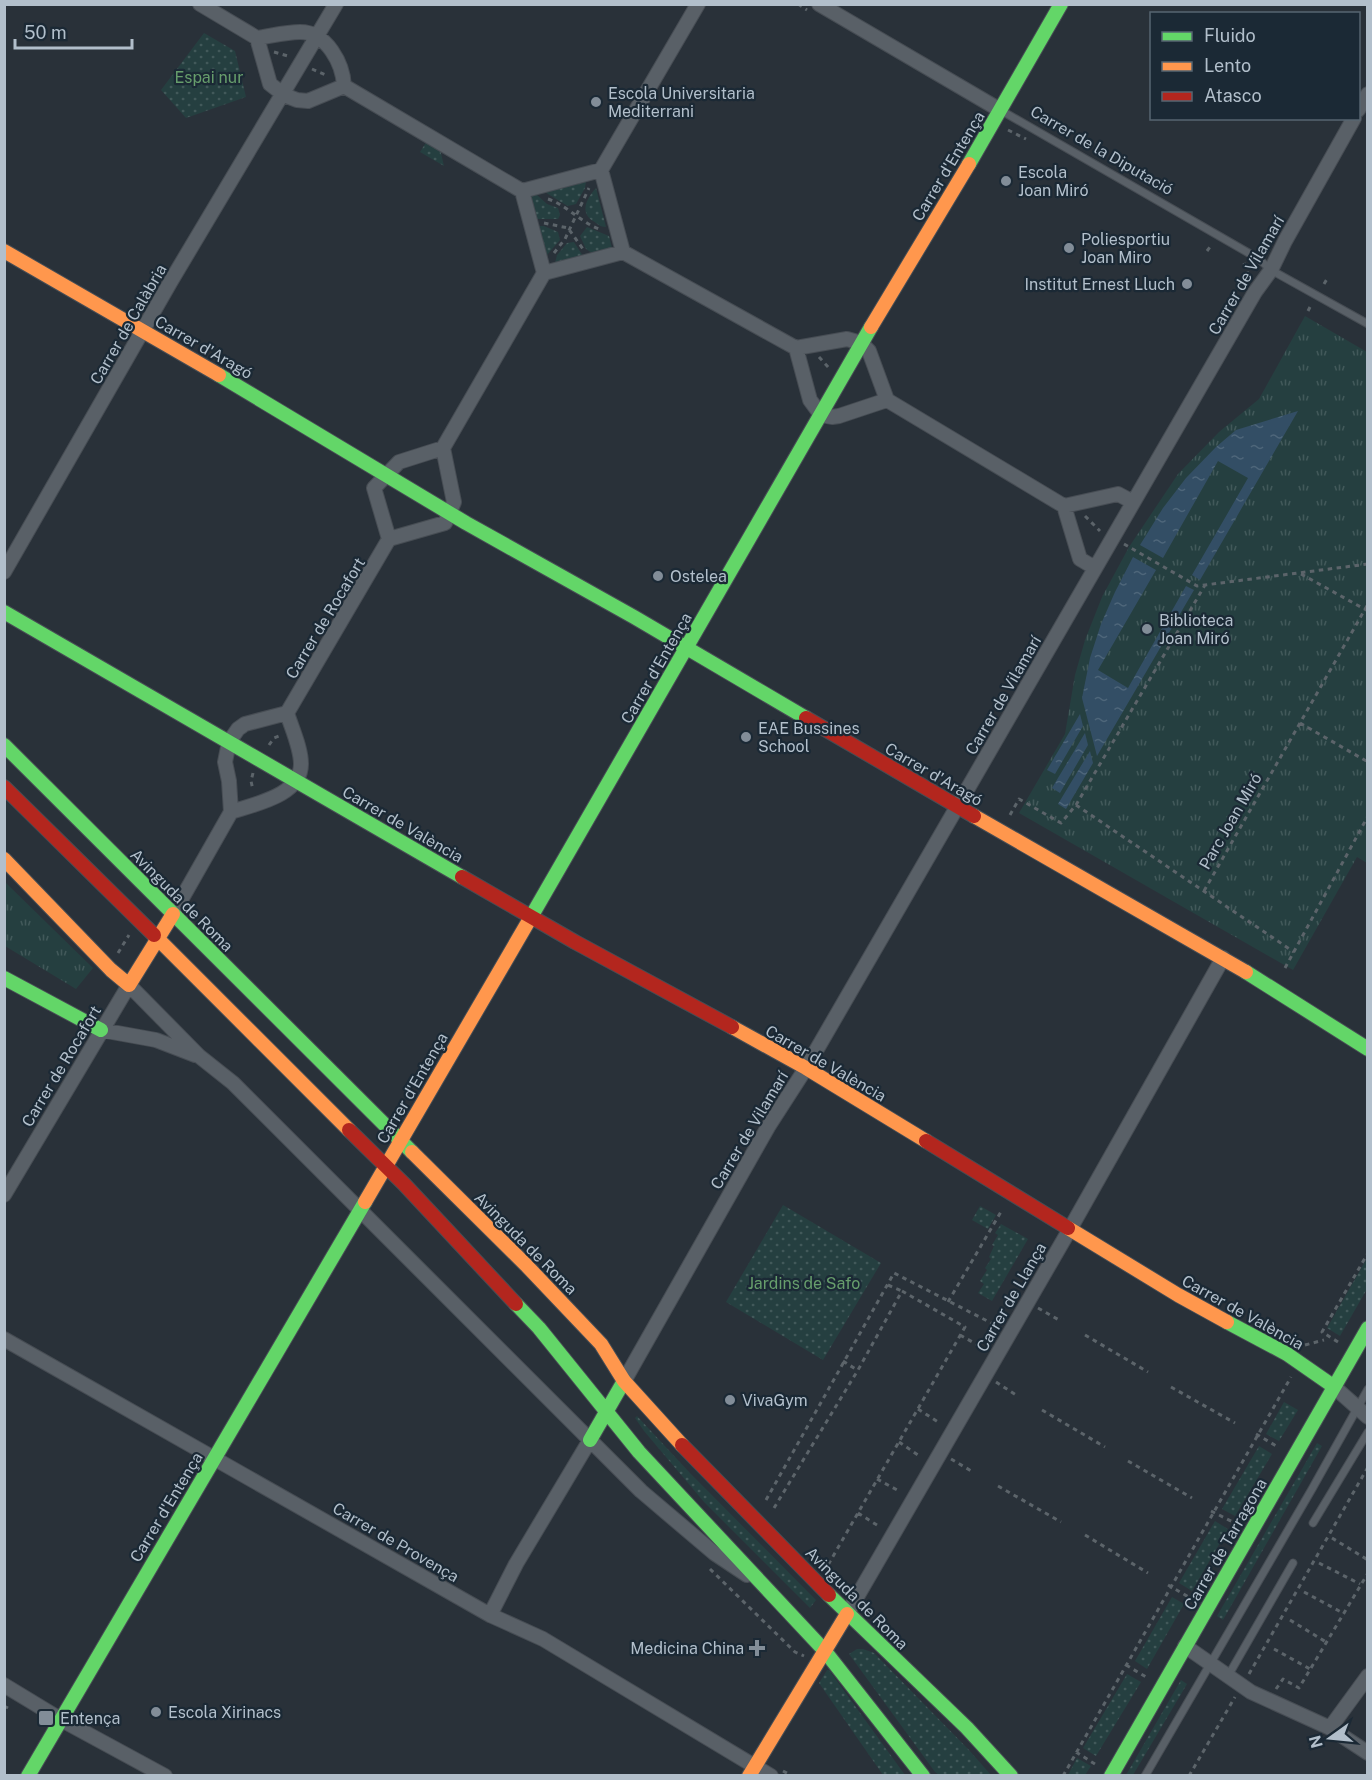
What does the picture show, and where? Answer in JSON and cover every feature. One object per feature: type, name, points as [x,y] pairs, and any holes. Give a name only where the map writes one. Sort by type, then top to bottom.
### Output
[{"type":"street","points":[[200,4],[257,38],[299,32],[317,37],[339,60],[344,86],[522,191],[544,273],[443,448],[454,502],[446,523],[389,539],[374,488],[399,462],[443,448]]},
{"type":"street","name":"Carrer de Calàbria","points":[[4,572],[336,4]]},
{"type":"street","points":[[522,191],[601,170],[698,4]]},
{"type":"street","name":"Carrer de la Diputació","points":[[819,4],[1000,110]]},
{"type":"street","name":"Carrer d'Entença","points":[[28,1776],[687,649],[765,509],[821,415],[854,341],[1000,110],[1061,4]]},
{"type":"street","points":[[257,38],[270,84],[284,95],[297,100],[308,100],[344,86]]},
{"type":"street","points":[[1360,108],[1368,94]]},
{"type":"street","name":"Carrer de Vilamarí","points":[[624,1381],[768,1127],[806,1068],[1250,301],[1271,270],[1353,120]]},
{"type":"street","points":[[601,170],[623,252]]},
{"type":"street","name":"Carrer d'Aragó","points":[[4,251],[451,514],[1223,958],[1368,1049]]},
{"type":"street","points":[[544,273],[623,252],[796,348],[854,341],[869,351],[887,400],[1064,506],[1080,559],[1095,568]]},
{"type":"street","points":[[796,348],[810,400],[821,415],[839,416],[887,400]]},
{"type":"street","points":[[1064,506],[1118,494],[1133,502]]},
{"type":"street","name":"Carrer de Rocafort","points":[[287,713],[389,539]]},
{"type":"street","name":"Carrer de València","points":[[4,612],[531,917],[806,1068],[1178,1295],[1287,1354],[1333,1386]]},
{"type":"street","points":[[129,985],[173,914],[231,812],[225,762],[229,742],[238,729],[245,724],[287,713],[301,765],[296,780],[287,790],[231,812]]},
{"type":"street","name":"Avinguda de Roma","points":[[4,745],[401,1140],[601,1344],[624,1381],[690,1453],[847,1614],[967,1728],[1011,1776]]},
{"type":"street","points":[[4,787],[386,1166],[539,1328],[639,1452],[824,1650],[922,1776]]},
{"type":"street","points":[[4,859],[111,970],[129,985],[199,1056],[233,1083],[641,1491],[714,1553],[763,1587]]},
{"type":"street","name":"Carrer de Llança","points":[[752,1770],[847,1614],[1070,1229],[1223,958]]},
{"type":"street","points":[[4,978],[101,1030],[156,1040],[199,1056]]},
{"type":"street","name":"Carrer de Rocafort","points":[[4,1195],[129,985]]},
{"type":"street","name":"Carrer de Tarragona","points":[[1111,1776],[1368,1328]]},
{"type":"street","name":"Carrer de Provença","points":[[4,1339],[490,1615],[543,1639],[752,1770],[771,1776]]},
{"type":"street","points":[[490,1615],[516,1564],[624,1381]]},
{"type":"street","points":[[1333,1386],[1363,1412]]},
{"type":"street","points":[[1185,1646],[1251,1692],[1329,1728],[1368,1753]]},
{"type":"street","points":[[1329,1728],[1368,1676]]},
{"type":"street","points":[[4,1685],[60,1719],[165,1776]]},
{"type":"lane","name":"Carrer de la Diputació","points":[[1000,110],[1259,259],[1271,270],[1368,324]]},
{"type":"lane","points":[[1145,1776],[1312,1489],[1363,1412],[1368,1389]]},
{"type":"lane","points":[[1314,1523],[1368,1432]]},
{"type":"lane","points":[[1228,1676],[1293,1563]]},
{"type":"path","points":[[544,273],[552,255],[565,239],[568,228],[593,179],[601,170]]},
{"type":"path","points":[[564,208],[586,221]]},
{"type":"path","points":[[531,224],[544,223],[568,228],[589,261]]},
{"type":"path","points":[[1207,251],[1210,247]]},
{"type":"path","points":[[1244,262],[1249,277]]},
{"type":"path","points":[[1324,284],[1327,279]]},
{"type":"path","points":[[1308,311],[1311,305]]},
{"type":"path","points":[[1123,543],[1197,586],[1368,564]]},
{"type":"path","points":[[1299,573],[1366,610]]},
{"type":"path","points":[[1009,817],[1019,800],[1061,823],[1076,806],[1205,585]]},
{"type":"path","name":"Parc Joan Miró","points":[[1076,806],[1204,891],[1368,604]]},
{"type":"path","points":[[1300,723],[1368,762]]},
{"type":"path","points":[[265,752],[274,738],[293,731]]},
{"type":"path","points":[[254,771],[251,782],[256,803]]},
{"type":"path","points":[[1285,968],[1368,816]]},
{"type":"path","points":[[1204,891],[1294,952]]},
{"type":"path","points":[[118,953],[129,935]]},
{"type":"path","points":[[948,1302],[1002,1210]]},
{"type":"path","points":[[1339,1343],[1322,1332],[1368,1253]]},
{"type":"path","points":[[766,1500],[894,1273],[997,1326]]},
{"type":"path","points":[[828,1565],[964,1327],[888,1285]]},
{"type":"path","points":[[774,1508],[858,1370],[902,1291]]},
{"type":"path","points":[[1036,1308],[1059,1320]]},
{"type":"path","points":[[960,1335],[983,1348]]},
{"type":"path","points":[[1085,1335],[1148,1372]]},
{"type":"path","points":[[1301,1347],[1324,1341]]},
{"type":"path","points":[[843,1361],[858,1370]]},
{"type":"path","name":"Carrer de Tarragona","points":[[1064,1775],[1169,1586],[1291,1377]]},
{"type":"path","points":[[994,1381],[1016,1395]]},
{"type":"path","points":[[1171,1387],[1235,1423]]},
{"type":"path","points":[[918,1409],[938,1422]]},
{"type":"path","points":[[1042,1410],[1105,1447]]},
{"type":"path","points":[[1257,1435],[1280,1448]]},
{"type":"path","points":[[898,1442],[918,1455]]},
{"type":"path","points":[[950,1458],[973,1472]]},
{"type":"path","points":[[1128,1461],[1192,1498]]},
{"type":"path","points":[[1247,1677],[1368,1467]]},
{"type":"path","points":[[877,1479],[899,1491]]},
{"type":"path","points":[[998,1486],[1061,1522]]},
{"type":"path","points":[[1213,1511],[1235,1523]]},
{"type":"path","points":[[858,1513],[880,1527]]},
{"type":"path","points":[[1085,1535],[1148,1573]]},
{"type":"path","points":[[1332,1538],[1368,1560]]},
{"type":"path","points":[[1320,1563],[1361,1584]]},
{"type":"path","points":[[1276,1689],[1283,1679],[1299,1688],[1368,1573]]},
{"type":"path","points":[[1169,1586],[1192,1599]]},
{"type":"path","points":[[1304,1592],[1344,1613]]},
{"type":"path","points":[[1290,1620],[1326,1642]]},
{"type":"path","points":[[1274,1648],[1310,1669]]},
{"type":"path","points":[[1126,1665],[1147,1678]]},
{"type":"path","points":[[1189,1776],[1235,1698]]},
{"type":"path","points":[[4,1707],[12,1710]]},
{"type":"path","points":[[1076,1752],[1095,1765]]},
{"type":"green space","name":"Espai nur","points":[[204,33],[235,51],[246,97],[186,118],[161,90]]},
{"type":"green space","points":[[427,141],[440,149],[444,166],[420,152]]},
{"type":"green space","points":[[586,181],[585,188],[576,204],[568,206],[545,192]]},
{"type":"green space","points":[[596,188],[606,227],[593,221],[586,213],[587,200]]},
{"type":"green space","points":[[536,194],[547,204],[558,208],[560,215],[558,219],[537,219],[531,196]]},
{"type":"green space","points":[[539,226],[558,232],[560,240],[547,255]]},
{"type":"green space","points":[[587,227],[609,236],[612,248],[592,253],[586,249],[580,236]]},
{"type":"green space","points":[[574,242],[583,256],[555,263],[557,255],[567,243]]},
{"type":"green space","points":[[1305,316],[1367,352],[1367,863],[1357,857],[1293,970],[1019,813],[1065,734],[1075,675],[1085,640],[1102,597],[1129,547],[1178,474],[1219,432],[1259,399]]},
{"type":"green space","points":[[5,882],[93,968],[76,989],[5,946]]},
{"type":"green space","name":"Jardins de Safo","points":[[783,1205],[881,1263],[823,1360],[726,1302]]},
{"type":"green space","points":[[980,1206],[996,1215],[988,1229],[972,1220]]},
{"type":"green space","points":[[1001,1224],[1028,1239],[992,1301],[978,1293],[984,1284],[980,1281],[987,1270],[985,1268],[991,1259],[989,1257],[994,1246],[992,1245],[998,1235],[995,1233]]},
{"type":"green space","points":[[1367,1258],[1367,1289],[1340,1336],[1327,1328]]},
{"type":"green space","points":[[1284,1402],[1298,1410],[1279,1441],[1266,1434]]},
{"type":"green space","points":[[637,1416],[816,1600],[810,1608],[704,1502],[644,1431],[635,1418]]},
{"type":"green space","points":[[1317,1443],[1322,1446],[1223,1620],[1217,1616]]},
{"type":"green space","points":[[1259,1446],[1272,1454],[1235,1516],[1222,1509]]},
{"type":"green space","points":[[1215,1521],[1228,1529],[1192,1591],[1179,1583]]},
{"type":"green space","points":[[1172,1597],[1184,1604],[1147,1669],[1135,1661]]},
{"type":"green space","points":[[857,1649],[874,1653],[991,1775],[939,1775],[935,1772],[849,1654]]},
{"type":"green space","points":[[827,1670],[905,1775],[883,1775],[819,1683]]},
{"type":"green space","points":[[1127,1674],[1141,1682],[1096,1756],[1083,1748]]},
{"type":"green space","points":[[1181,1680],[1187,1684],[1133,1775],[1126,1775]]},
{"type":"green space","points":[[1077,1758],[1091,1766],[1085,1775],[1068,1775]]},
{"type":"water","points":[[1298,411],[1200,580],[1192,575],[1248,478],[1218,461],[1163,558],[1140,545],[1163,508],[1186,478],[1236,430]]},
{"type":"water","points":[[1133,557],[1156,570],[1098,670],[1128,688],[1186,586],[1194,590],[1097,756],[1082,698],[1090,658],[1101,624]]},
{"type":"water","points":[[1080,714],[1083,726],[1055,774],[1047,770]]},
{"type":"water","points":[[1085,733],[1088,745],[1060,793],[1052,788]]},
{"type":"water","points":[[1090,751],[1093,763],[1066,809],[1058,804]]},
{"type":"traffic: fast","points":[[969,164],[1061,4]]},
{"type":"traffic: fast","points":[[531,917],[871,327]]},
{"type":"traffic: fast","points":[[219,375],[466,523],[634,617],[806,718]]},
{"type":"traffic: fast","points":[[4,612],[462,877]]},
{"type":"traffic: fast","points":[[4,745],[412,1152]]},
{"type":"traffic: fast","points":[[1246,972],[1368,1049]]},
{"type":"traffic: fast","points":[[4,978],[101,1030]]},
{"type":"traffic: fast","points":[[28,1776],[365,1202]]},
{"type":"traffic: fast","points":[[516,1304],[539,1328],[639,1452],[824,1650],[923,1776]]},
{"type":"traffic: fast","points":[[1227,1322],[1287,1354],[1333,1386]]},
{"type":"traffic: fast","points":[[1111,1776],[1368,1328]]},
{"type":"traffic: fast","points":[[590,1440],[624,1381]]},
{"type":"traffic: fast","points":[[829,1595],[967,1728],[1011,1776]]},
{"type":"traffic: slow","points":[[871,327],[969,164]]},
{"type":"traffic: slow","points":[[4,251],[219,375]]},
{"type":"traffic: slow","points":[[974,816],[1246,972]]},
{"type":"traffic: slow","points":[[4,859],[111,970],[129,985],[173,914]]},
{"type":"traffic: slow","points":[[365,1202],[531,917]]},
{"type":"traffic: slow","points":[[154,935],[349,1130]]},
{"type":"traffic: slow","points":[[732,1027],[806,1068],[926,1141]]},
{"type":"traffic: slow","points":[[412,1152],[526,1265],[601,1344],[624,1381],[682,1445]]},
{"type":"traffic: slow","points":[[1068,1228],[1227,1322]]},
{"type":"traffic: slow","points":[[749,1776],[847,1614]]},
{"type":"traffic: jam","points":[[806,718],[974,816]]},
{"type":"traffic: jam","points":[[4,787],[154,935]]},
{"type":"traffic: jam","points":[[462,877],[575,942],[732,1027]]},
{"type":"traffic: jam","points":[[349,1130],[404,1184],[516,1304]]},
{"type":"traffic: jam","points":[[926,1141],[1068,1228]]},
{"type":"traffic: jam","points":[[682,1445],[829,1595]]},
{"type":"place","name":"Escola Universitaria Mediterrani","points":[[596,102]]},
{"type":"place","name":"Escola Joan Miró","points":[[1006,181]]},
{"type":"place","name":"Poliesportiu Joan Miro","points":[[1069,248]]},
{"type":"place","name":"Institut Ernest Lluch","points":[[1187,284]]},
{"type":"place","name":"Ostelea","points":[[658,576]]},
{"type":"place","name":"Biblioteca Joan Miró","points":[[1147,629]]},
{"type":"place","name":"EAE Bussines School","points":[[746,737]]},
{"type":"place","name":"VivaGym","points":[[730,1400]]},
{"type":"place","name":"Medicina China","points":[[757,1648]]},
{"type":"place","name":"Escola Xirinacs","points":[[156,1712]]},
{"type":"place","name":"Entença","points":[[46,1718]]}]
